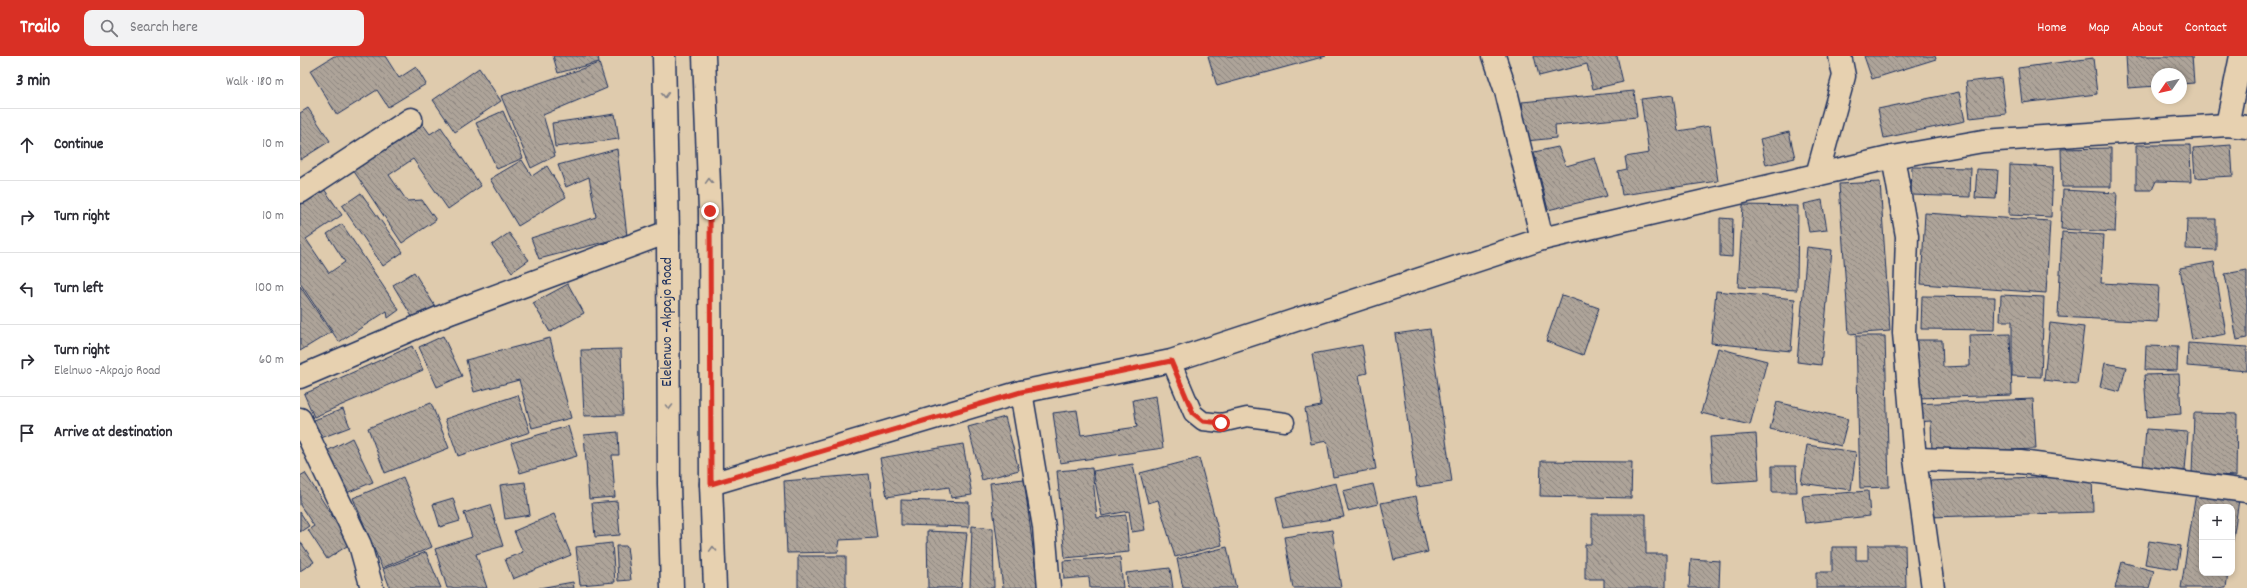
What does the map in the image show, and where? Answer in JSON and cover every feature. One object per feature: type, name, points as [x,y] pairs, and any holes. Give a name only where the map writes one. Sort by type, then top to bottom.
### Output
[{"type":"street","name":"Elelenwo -Akpajo Road","points":[[664,56],[668,232],[669,484],[672,588]]},
{"type":"street","points":[[704,56],[710,211],[711,484],[714,588]]},
{"type":"street","points":[[1494,56],[1506,91],[1542,239]]},
{"type":"street","points":[[1817,175],[1844,76],[1840,56]]},
{"type":"street","points":[[711,484],[1021,392],[1171,361],[1542,239],[1893,157],[1983,141],[2237,126],[2241,56]]},
{"type":"street","points":[[300,192],[411,119]]},
{"type":"street","points":[[1893,157],[1907,236],[1904,333],[1915,459],[1933,588]]},
{"type":"street","points":[[300,377],[450,313],[668,232]]},
{"type":"street","points":[[1021,392],[1044,527],[1049,588]]},
{"type":"street","points":[[300,419],[360,544],[372,588]]},
{"type":"street","points":[[1915,459],[2020,462],[2247,491]]},
{"type":"lane","points":[[1171,361],[1193,413],[1203,421],[1221,423],[1247,417],[1285,422]]},
{"type":"building","points":[[334,56],[385,56],[399,78],[416,67],[426,84],[388,107],[377,90],[337,115],[310,71]]},
{"type":"building","points":[[553,56],[598,56],[599,62],[558,73]]},
{"type":"building","points":[[1208,56],[1326,56],[1217,86]]},
{"type":"building","points":[[1534,56],[1617,56],[1623,82],[1593,89],[1587,64],[1539,76]]},
{"type":"building","points":[[1864,56],[1935,56],[1936,59],[1872,79]]},
{"type":"building","points":[[2126,56],[2192,56],[2194,83],[2187,84],[2187,68],[2151,68],[2151,86],[2128,88]]},
{"type":"building","points":[[2093,58],[2097,94],[2022,103],[2018,68]]},
{"type":"building","points":[[599,63],[607,88],[543,115],[555,156],[531,168],[501,96]]},
{"type":"building","points":[[479,68],[501,101],[455,132],[433,100]]},
{"type":"building","points":[[2001,78],[2006,114],[1970,118],[1966,82]]},
{"type":"building","points":[[1634,91],[1637,117],[1555,125],[1556,138],[1526,141],[1522,102]]},
{"type":"building","points":[[1959,92],[1965,121],[1884,138],[1878,109]]},
{"type":"building","points":[[1673,95],[1678,131],[1710,126],[1718,181],[1622,195],[1618,171],[1627,169],[1625,157],[1649,153],[1641,99]]},
{"type":"building","points":[[308,108],[330,141],[300,160],[300,113]]},
{"type":"building","points":[[503,111],[523,158],[497,169],[476,123]]},
{"type":"building","points":[[615,114],[619,139],[555,147],[552,123]]},
{"type":"building","points":[[419,119],[430,134],[441,127],[481,186],[448,209],[413,159],[389,175],[407,201],[422,200],[436,220],[402,243],[351,167]]},
{"type":"building","points":[[1789,132],[1795,158],[1766,165],[1760,139]]},
{"type":"building","points":[[2136,145],[2190,145],[2191,182],[2156,181],[2152,190],[2136,190]]},
{"type":"building","points":[[2231,145],[2233,176],[2195,178],[2193,148]]},
{"type":"building","points":[[1558,147],[1566,166],[1595,158],[1607,196],[1548,210],[1534,152]]},
{"type":"building","points":[[2111,148],[2111,187],[2062,187],[2061,149]]},
{"type":"building","points":[[617,149],[627,236],[539,259],[531,238],[596,217],[589,177],[566,187],[558,165]]},
{"type":"building","points":[[522,160],[532,176],[547,166],[566,197],[518,226],[490,179]]},
{"type":"building","points":[[2010,165],[2053,167],[2051,217],[2009,215]]},
{"type":"building","points":[[1912,167],[1971,168],[1970,197],[1911,195]]},
{"type":"building","points":[[1977,169],[1998,170],[1996,199],[1975,198]]},
{"type":"building","points":[[1880,182],[1890,331],[1849,334],[1839,184]]},
{"type":"building","points":[[324,189],[342,215],[306,239],[329,273],[345,262],[327,234],[342,224],[399,310],[388,318],[387,311],[339,342],[300,283],[300,205]]},
{"type":"building","points":[[2063,190],[2117,193],[2115,232],[2061,229]]},
{"type":"building","points":[[361,193],[403,252],[383,266],[342,206]]},
{"type":"building","points":[[1822,200],[1827,230],[1809,232],[1804,204]]},
{"type":"building","points":[[1743,205],[1798,206],[1797,290],[1738,287]]},
{"type":"building","points":[[1925,213],[2050,221],[2046,293],[1921,284]]},
{"type":"building","points":[[1720,218],[1733,219],[1732,257],[1720,256]]},
{"type":"building","points":[[2187,219],[2216,219],[2216,250],[2186,249]]},
{"type":"building","points":[[2062,232],[2104,235],[2101,283],[2159,286],[2157,322],[2058,317]]},
{"type":"building","points":[[509,233],[529,260],[512,272],[492,245]]},
{"type":"building","points":[[1807,247],[1832,250],[1821,365],[1797,362]]},
{"type":"building","points":[[2214,262],[2226,334],[2192,340],[2180,268]]},
{"type":"building","points":[[2247,270],[2247,338],[2237,340],[2225,274]]},
{"type":"building","points":[[414,272],[438,311],[417,325],[393,285]]},
{"type":"building","points":[[568,284],[584,313],[550,332],[533,303]]},
{"type":"building","points":[[300,286],[331,332],[300,351]]},
{"type":"building","points":[[1716,291],[1795,299],[1791,351],[1711,343]]},
{"type":"building","points":[[1562,295],[1599,308],[1583,355],[1546,341]]},
{"type":"building","points":[[2001,295],[2044,297],[2041,377],[2012,376],[2012,321],[2000,321]]},
{"type":"building","points":[[1922,296],[1995,297],[1994,330],[1921,329]]},
{"type":"building","points":[[2050,323],[2084,327],[2077,384],[2044,380]]},
{"type":"building","points":[[1430,329],[1452,482],[1417,487],[1395,334]]},
{"type":"building","points":[[2010,334],[2012,395],[1917,398],[1915,340],[1942,340],[1943,367],[1970,366],[1969,335]]},
{"type":"building","points":[[443,336],[462,376],[437,387],[419,347]]},
{"type":"building","points":[[1856,336],[1885,336],[1889,487],[1860,488]]},
{"type":"building","points":[[550,338],[571,418],[532,428],[519,380],[474,392],[466,360]]},
{"type":"building","points":[[2188,343],[2247,347],[2247,371],[2187,366]]},
{"type":"building","points":[[1362,345],[1367,373],[1359,375],[1376,469],[1333,477],[1327,441],[1311,444],[1305,409],[1321,406],[1312,354]]},
{"type":"building","points":[[412,346],[423,370],[314,417],[304,394]]},
{"type":"building","points":[[2146,346],[2178,347],[2177,371],[2145,370]]},
{"type":"building","points":[[1718,348],[1767,361],[1750,425],[1701,413]]},
{"type":"building","points":[[621,349],[623,415],[584,416],[581,350]]},
{"type":"building","points":[[2105,363],[2126,367],[2120,392],[2100,387]]},
{"type":"building","points":[[2179,374],[2181,414],[2147,417],[2144,375]]},
{"type":"building","points":[[518,395],[530,432],[458,456],[445,419]]},
{"type":"building","points":[[1156,396],[1163,448],[1060,463],[1053,413],[1077,410],[1081,435],[1137,427],[1133,400]]},
{"type":"building","points":[[2033,399],[2036,449],[1932,453],[1931,421],[1915,422],[1914,404]]},
{"type":"building","points":[[1777,402],[1848,419],[1841,446],[1770,429]]},
{"type":"building","points":[[431,403],[449,448],[385,473],[368,428]]},
{"type":"building","points":[[343,409],[350,427],[321,438],[314,420]]},
{"type":"building","points":[[2194,413],[2237,414],[2236,476],[2192,474]]},
{"type":"building","points":[[1005,417],[1019,470],[982,480],[968,427]]},
{"type":"building","points":[[568,426],[577,456],[520,473],[511,443]]},
{"type":"building","points":[[2146,429],[2188,432],[2185,471],[2143,468]]},
{"type":"building","points":[[618,432],[619,455],[612,455],[615,497],[589,499],[584,435]]},
{"type":"building","points":[[1756,434],[1759,480],[1713,483],[1710,437]]},
{"type":"building","points":[[352,438],[373,482],[344,494],[323,453]]},
{"type":"building","points":[[963,444],[972,495],[951,498],[949,487],[887,497],[880,458]]},
{"type":"building","points":[[1807,445],[1856,452],[1851,490],[1801,483]]},
{"type":"building","points":[[1199,458],[1222,545],[1175,557],[1158,500],[1148,503],[1140,473]]},
{"type":"building","points":[[1541,461],[1632,462],[1631,498],[1540,496]]},
{"type":"building","points":[[1133,464],[1145,530],[1132,532],[1129,511],[1102,516],[1093,471]]},
{"type":"building","points":[[1772,466],[1796,466],[1797,492],[1772,492]]},
{"type":"building","points":[[1092,468],[1097,518],[1126,515],[1129,552],[1065,558],[1057,471]]},
{"type":"building","points":[[305,473],[350,544],[327,559],[308,530],[314,526],[300,505],[300,476]]},
{"type":"building","points":[[869,474],[877,538],[840,540],[838,552],[787,553],[784,481]]},
{"type":"building","points":[[2092,475],[2093,512],[1930,517],[1929,481]]},
{"type":"building","points":[[403,477],[432,547],[382,568],[353,498]]},
{"type":"building","points":[[1024,479],[1038,587],[1003,588],[990,483]]},
{"type":"building","points":[[525,482],[530,515],[505,519],[500,485]]},
{"type":"building","points":[[1336,483],[1344,517],[1283,527],[1276,497]]},
{"type":"building","points":[[1373,484],[1378,504],[1348,511],[1343,491]]},
{"type":"building","points":[[1868,491],[1870,516],[1805,523],[1802,496]]},
{"type":"building","points":[[2196,493],[2239,500],[2235,526],[2235,504],[2199,504],[2199,576],[2228,576],[2226,588],[2181,588]]},
{"type":"building","points":[[1416,496],[1428,552],[1394,560],[1381,503]]},
{"type":"building","points":[[453,498],[460,521],[440,527],[433,504]]},
{"type":"building","points":[[901,500],[969,502],[969,527],[901,525]]},
{"type":"building","points":[[617,501],[620,535],[595,537],[592,503]]},
{"type":"building","points":[[490,505],[503,546],[476,554],[487,588],[447,588],[435,549],[472,537],[464,513]]},
{"type":"building","points":[[300,512],[309,526],[300,532]]},
{"type":"building","points":[[554,514],[571,555],[513,579],[505,559],[523,552],[514,531]]},
{"type":"building","points":[[1592,514],[1646,514],[1646,554],[1666,554],[1666,588],[1604,588],[1604,579],[1585,579],[1585,544],[1592,544]]},
{"type":"building","points":[[972,526],[993,528],[994,588],[970,588]]},
{"type":"building","points":[[1332,530],[1341,588],[1293,588],[1284,537]]},
{"type":"building","points":[[927,531],[967,533],[961,588],[928,588]]},
{"type":"building","points":[[300,541],[314,562],[300,571]]},
{"type":"building","points":[[2149,541],[2181,546],[2177,569],[2145,564]]},
{"type":"building","points":[[612,543],[615,582],[580,585],[576,547]]},
{"type":"building","points":[[1868,545],[1905,545],[1906,588],[1816,588],[1816,572],[1832,572],[1832,547],[1856,547],[1856,560],[1868,560]]},
{"type":"building","points":[[616,546],[627,546],[631,580],[618,581]]},
{"type":"building","points":[[1227,547],[1236,588],[1183,588],[1177,559]]},
{"type":"building","points":[[426,552],[441,588],[390,588],[383,569]]},
{"type":"building","points":[[798,556],[846,556],[846,588],[798,588]]},
{"type":"building","points":[[1120,557],[1123,588],[1090,588],[1089,577],[1064,579],[1063,561]]},
{"type":"building","points":[[1691,559],[1720,561],[1719,588],[1689,588]]},
{"type":"building","points":[[2122,562],[2154,571],[2149,588],[2115,588]]},
{"type":"building","points":[[1170,568],[1173,588],[1128,588],[1126,573]]},
{"type":"building","points":[[573,582],[574,588],[539,588]]},
{"type":"route","points":[[710,211],[711,484],[1021,392],[1171,361],[1193,413],[1203,421],[1221,423]]}]
